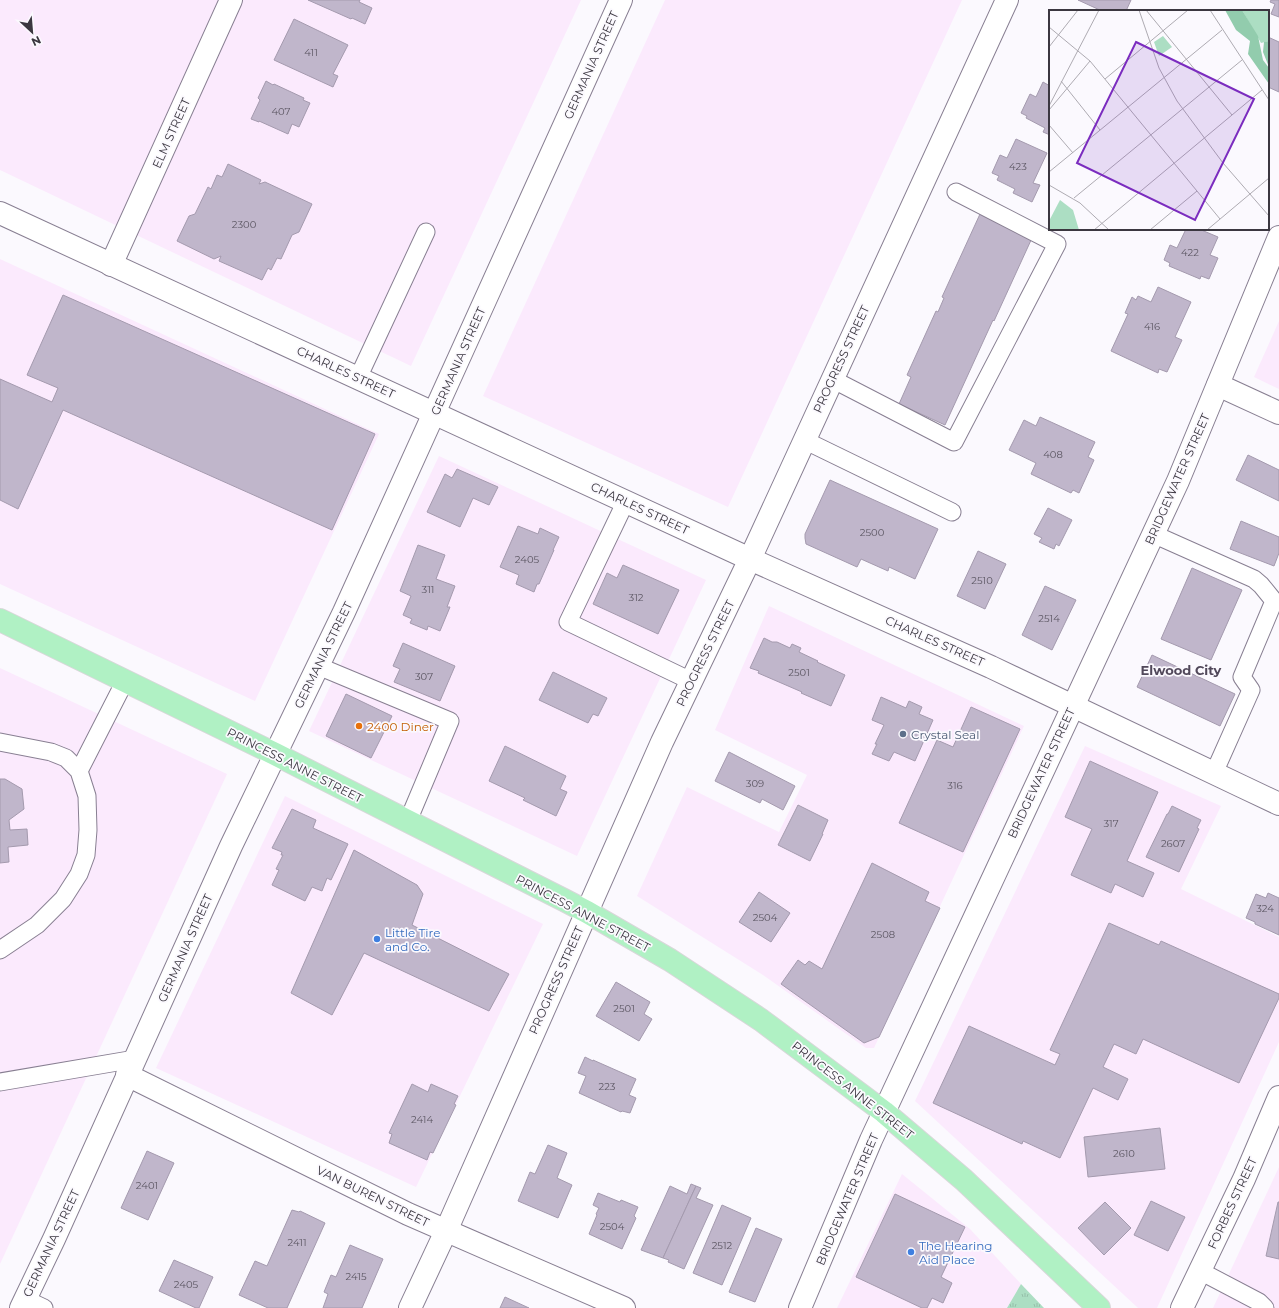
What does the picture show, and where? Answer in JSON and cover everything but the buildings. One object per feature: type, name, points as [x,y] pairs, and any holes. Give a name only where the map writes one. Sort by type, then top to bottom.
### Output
[{"type":"main road","name":"PRINCESS ANNE STREET","points":[[0,620],[275,754],[408,821],[587,912],[670,960],[761,1020],[884,1112],[964,1180],[1099,1308]]},
{"type":"street","name":"ELM STREET","points":[[111,265],[231,0]]},
{"type":"street","name":"GERMANIA STREET","points":[[30,1305],[54,1239],[231,846],[344,612],[621,0]]},
{"type":"street","name":"PROGRESS STREET","points":[[410,1308],[446,1231],[662,742],[750,559],[1007,0]]},
{"type":"street","name":"CHARLES STREET","points":[[0,213],[750,559],[992,667],[1279,804]]},
{"type":"street","name":"BRIDGEWATER STREET","points":[[805,1307],[871,1140],[1178,481],[1279,237]]},
{"type":"street","points":[[1218,385],[1279,413]]},
{"type":"street","name":"VAN BUREN STREET","points":[[131,1067],[401,1211],[624,1308]]},
{"type":"street","name":"FORBES STREET","points":[[1182,1308],[1244,1179],[1279,1097]]},
{"type":"lane","points":[[832,379],[954,442],[1058,244],[956,192]]},
{"type":"lane","points":[[358,378],[426,232]]},
{"type":"lane","points":[[804,440],[952,512]]},
{"type":"lane","points":[[626,501],[568,622],[691,681]]},
{"type":"lane","points":[[1153,534],[1254,580],[1274,601],[1242,677],[1251,690],[1214,773]]},
{"type":"lane","points":[[318,666],[450,721],[408,821]]},
{"type":"lane","points":[[79,771],[125,681]]},
{"type":"lane","points":[[0,742],[51,752],[66,758],[79,771],[87,796],[88,830],[86,855],[79,874],[62,899],[37,926],[0,950]]},
{"type":"lane","points":[[0,1082],[131,1067]]},
{"type":"lane","points":[[1200,1271],[1260,1302],[1265,1308]]},
{"type":"shaded area","points":[[0,0],[581,0],[411,366],[0,170]]},
{"type":"shaded area","points":[[665,0],[962,0],[728,507],[483,396]]},
{"type":"shaded area","points":[[0,259],[379,434],[255,701],[0,584]]},
{"type":"shaded area","points":[[1279,321],[1279,389],[1254,377]]},
{"type":"shaded area","points":[[439,456],[706,580],[577,856],[309,731]]},
{"type":"shaded area","points":[[769,606],[1024,726],[874,1048],[866,1048],[763,975],[637,896],[687,787],[779,832],[807,775],[715,730]]},
{"type":"shaded area","points":[[0,668],[227,774],[0,1264]]},
{"type":"shaded area","points":[[1085,746],[1221,806],[1181,889],[1279,937],[1279,1042],[1157,1308],[1138,1308],[915,1101]]},
{"type":"shaded area","points":[[285,796],[543,924],[416,1187],[156,1068]]},
{"type":"shaded area","points":[[1279,1167],[1279,1308],[1213,1308]]},
{"type":"shaded area","points":[[902,1174],[970,1229],[1021,1284],[1007,1308],[837,1308]]},
{"type":"green space","points":[[1021,1284],[1044,1308],[1007,1308]]},
{"type":"place","name":"2400 Diner","points":[[359,726]]},
{"type":"place","name":"Crystal Seal","points":[[903,734]]},
{"type":"place","name":"Little Tire and Co.","points":[[377,939]]},
{"type":"place","name":"The Hearing Aid Place","points":[[911,1252]]},
{"type":"district","name":"Elwood City","points":[[1181,670]]}]
